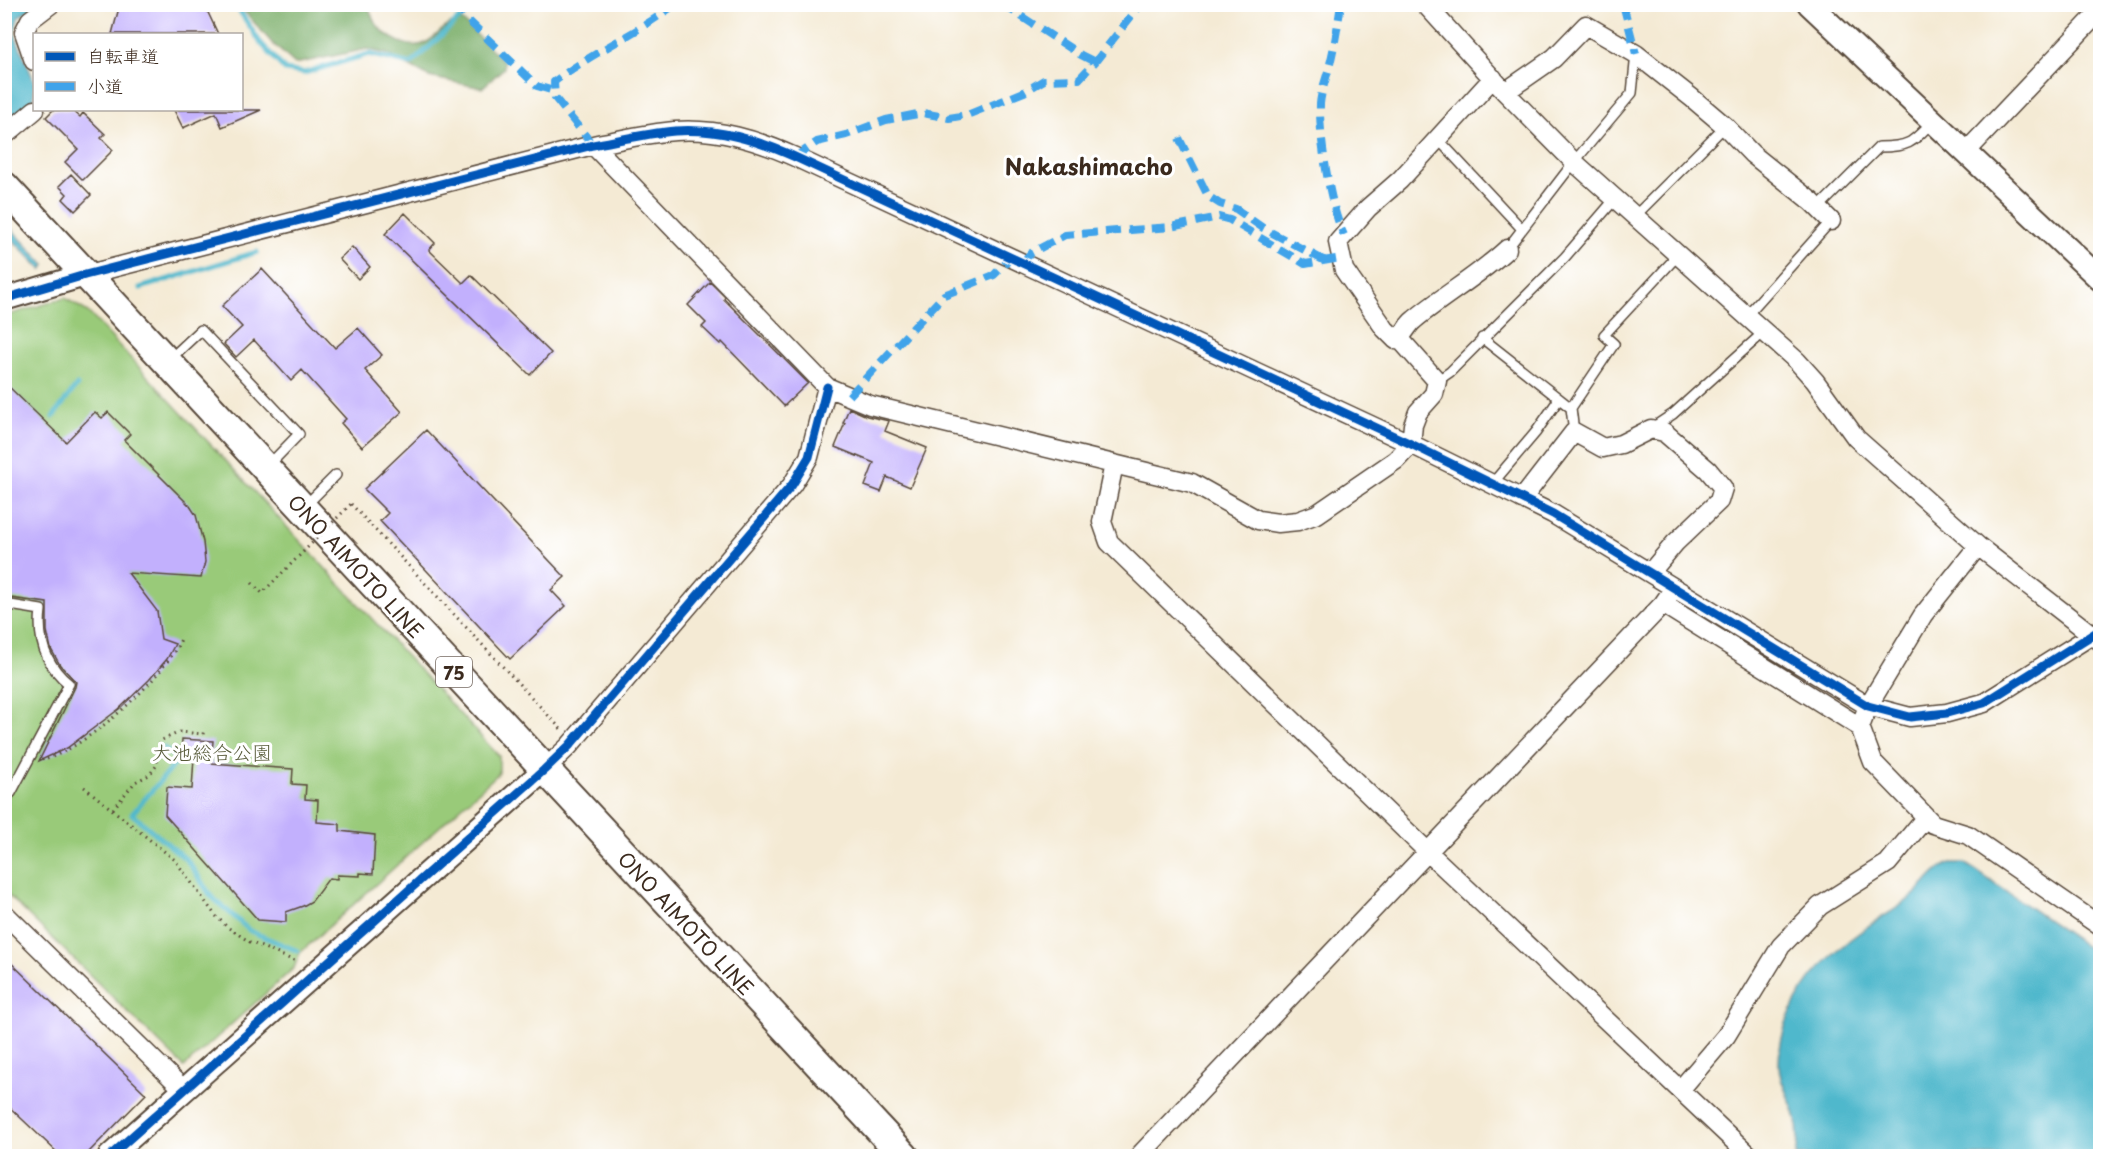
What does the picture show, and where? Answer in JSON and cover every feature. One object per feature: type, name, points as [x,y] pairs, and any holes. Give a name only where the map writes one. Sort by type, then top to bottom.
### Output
[{"type":"main road","name":"ONO AIMOTO LINE","points":[[4,186],[904,1156]]},
{"type":"street","points":[[33,59],[24,32],[30,20],[51,4]]},
{"type":"street","points":[[4,299],[86,275],[593,145],[675,131],[724,133],[766,144],[1411,444],[1553,514],[1868,706],[1910,717],[1947,713],[1984,703],[2098,635],[1978,546],[1856,438],[1815,381],[1797,361],[1574,162],[1505,92],[1425,4]]},
{"type":"street","points":[[1809,4],[2100,279]]},
{"type":"street","points":[[1965,153],[2100,11]]},
{"type":"street","points":[[1505,92],[1554,58],[1586,25],[1636,54],[1725,126],[1752,154],[1831,221]]},
{"type":"street","points":[[1493,78],[1400,180],[1368,208],[1338,242],[1344,270],[1385,329],[1396,340],[1403,336],[1411,322],[1488,267],[1507,249]]},
{"type":"street","points":[[4,136],[34,111]]},
{"type":"street","points":[[593,145],[827,387],[870,405],[1192,483],[1258,520],[1278,523],[1298,521],[1317,514],[1396,460],[1411,444],[1413,425],[1419,412],[1434,394],[1437,381],[1399,338]]},
{"type":"street","points":[[110,1156],[544,770],[576,737],[792,485],[809,457],[827,387]]},
{"type":"street","points":[[1522,499],[1574,432],[1603,448],[1621,444],[1651,429],[1664,432],[1708,470],[1723,488],[1719,501],[1675,543],[1650,573]]},
{"type":"street","points":[[1114,464],[1102,522],[1109,542],[1428,852],[1750,1156]]},
{"type":"street","points":[[1860,727],[1868,706],[1923,615],[1978,546]]},
{"type":"street","points":[[1139,1156],[1663,604],[1674,588]]},
{"type":"street","points":[[1663,604],[1860,727],[1873,762],[1933,824],[1968,835],[2100,926]]},
{"type":"street","points":[[1680,1090],[1726,1036],[1781,945],[1820,906],[1888,863],[1926,817]]},
{"type":"street","points":[[9,917],[184,1090]]},
{"type":"street","points":[[4,938],[9,917]]},
{"type":"lane","points":[[1507,249],[1574,162],[1632,93],[1636,54]]},
{"type":"lane","points":[[1818,208],[1879,147],[1902,147],[1917,138],[1932,122]]},
{"type":"lane","points":[[1635,216],[1725,126]]},
{"type":"lane","points":[[1438,139],[1522,229]]},
{"type":"lane","points":[[1437,381],[1450,372],[1565,257],[1615,199]]},
{"type":"lane","points":[[1746,316],[1831,221]]},
{"type":"lane","points":[[1574,432],[1571,408],[1614,344],[1604,335],[1678,255]]},
{"type":"lane","points":[[166,362],[201,330],[299,434],[265,469]]},
{"type":"lane","points":[[1651,429],[1673,414],[1764,332]]},
{"type":"lane","points":[[1482,338],[1571,408]]},
{"type":"lane","points":[[1492,484],[1536,432],[1559,399]]},
{"type":"lane","points":[[303,509],[336,475]]},
{"type":"lane","points":[[4,604],[41,610],[39,631],[44,651],[54,670],[69,684],[11,793]]},
{"type":"path","points":[[252,583],[262,594],[351,504],[562,730]]},
{"type":"path","points":[[47,759],[84,739],[121,710],[169,659],[182,637]]},
{"type":"path","points":[[112,809],[135,782],[149,775],[157,765],[158,747],[162,740],[176,733],[203,734],[204,730]]},
{"type":"path","points":[[84,787],[175,860],[215,915],[227,927],[250,942],[302,964]]},
{"type":"green space","points":[[239,5],[367,5],[379,28],[391,38],[413,45],[427,42],[447,26],[462,20],[504,62],[504,68],[482,88],[429,77],[387,54],[367,49],[295,64],[272,43]]},
{"type":"green space","name":"大池総合公園","points":[[65,298],[88,312],[499,756],[499,773],[300,953],[294,968],[184,1067],[5,892],[5,316]]},
{"type":"water","points":[[5,5],[38,5],[19,16],[14,32],[33,79],[33,100],[5,125]]},
{"type":"water","points":[[5,222],[45,265],[42,270],[5,232]]},
{"type":"water","points":[[1950,863],[1964,863],[2100,956],[2100,1156],[1796,1156],[1798,1134],[1796,1120],[1782,1082],[1779,1064],[1781,1042],[1795,1003],[1806,985],[1834,953],[1867,927],[1904,903],[1938,871]]},
{"type":"building","points":[[120,4],[204,4],[218,33],[112,33]]},
{"type":"building","points":[[261,110],[222,127],[216,113],[183,128],[174,111]]},
{"type":"building","points":[[52,111],[73,111],[80,117],[83,113],[105,134],[101,138],[113,150],[83,180],[65,162],[78,149],[46,117]]},
{"type":"building","points":[[71,174],[91,195],[75,211],[63,199],[67,194],[59,186]]},
{"type":"building","points":[[405,213],[435,243],[429,250],[463,283],[471,275],[551,353],[530,375],[385,234]]},
{"type":"building","points":[[352,247],[370,267],[358,279],[339,259]]},
{"type":"building","points":[[262,269],[335,348],[358,328],[382,355],[365,370],[402,412],[362,447],[341,423],[346,419],[302,370],[291,381],[254,340],[236,357],[224,344],[242,327],[222,306]]},
{"type":"building","points":[[710,282],[808,383],[784,406],[722,342],[720,344],[702,327],[706,323],[688,305]]},
{"type":"building","points":[[4,382],[66,442],[95,412],[102,418],[108,412],[130,434],[124,440],[190,506],[196,515],[205,562],[201,578],[128,573],[157,611],[161,639],[175,644],[167,659],[149,680],[119,709],[67,748],[39,761],[76,682],[60,665],[51,649],[47,631],[47,603],[4,597]]},
{"type":"building","points":[[849,408],[867,416],[889,421],[885,431],[927,448],[910,487],[887,477],[881,492],[865,486],[874,463],[835,447]]},
{"type":"building","points":[[426,430],[565,577],[551,590],[566,606],[510,659],[380,521],[388,513],[364,489]]},
{"type":"building","points":[[182,739],[213,741],[211,763],[293,769],[292,784],[306,785],[305,799],[318,800],[317,822],[340,824],[340,831],[375,835],[373,874],[337,875],[337,879],[329,878],[312,901],[286,912],[286,922],[258,920],[165,815],[167,787],[192,789],[194,757],[181,756]]},
{"type":"building","points":[[4,956],[146,1094],[85,1156],[61,1156],[4,1102]]},
{"type":"waterway","points":[[235,4],[260,42],[285,70],[304,73],[369,54],[411,64],[460,18]]},
{"type":"waterway","points":[[467,13],[478,4]]},
{"type":"waterway","points":[[140,288],[257,252]]},
{"type":"waterway","points":[[53,417],[77,385]]},
{"type":"waterway","points":[[164,748],[178,760],[132,814],[187,860],[211,896],[250,931],[298,951]]},
{"type":"marked path","points":[[454,4],[537,86],[554,91]]},
{"type":"marked path","points":[[593,145],[555,98],[554,82],[675,4]]},
{"type":"marked path","points":[[1002,4],[1095,62]]},
{"type":"marked path","points":[[795,157],[817,142],[846,135],[886,120],[923,113],[949,118],[967,115],[1024,92],[1044,80],[1079,79],[1141,4]]},
{"type":"marked path","points":[[1341,4],[1320,104],[1320,118],[1330,190],[1344,235]]},
{"type":"marked path","points":[[1623,4],[1636,54]]},
{"type":"marked path","points":[[1179,138],[1208,196],[1220,204],[1236,209],[1263,228],[1325,261]]},
{"type":"marked path","points":[[1022,263],[1031,253],[1065,235],[1171,227],[1219,217],[1230,220],[1305,264],[1341,258]]},
{"type":"marked path","points":[[849,396],[944,295],[994,275],[1011,258]]},
{"type":"cycle path","points":[[4,299],[85,275],[593,145],[675,131],[722,133],[766,145],[795,157],[1411,444],[1553,514],[1868,706],[1910,717],[1947,713],[1984,703],[2100,630]]},
{"type":"cycle path","points":[[110,1156],[569,746],[792,485],[809,457],[827,387]]},
{"type":"district","name":"Nakashimacho","points":[[1089,165]]}]
